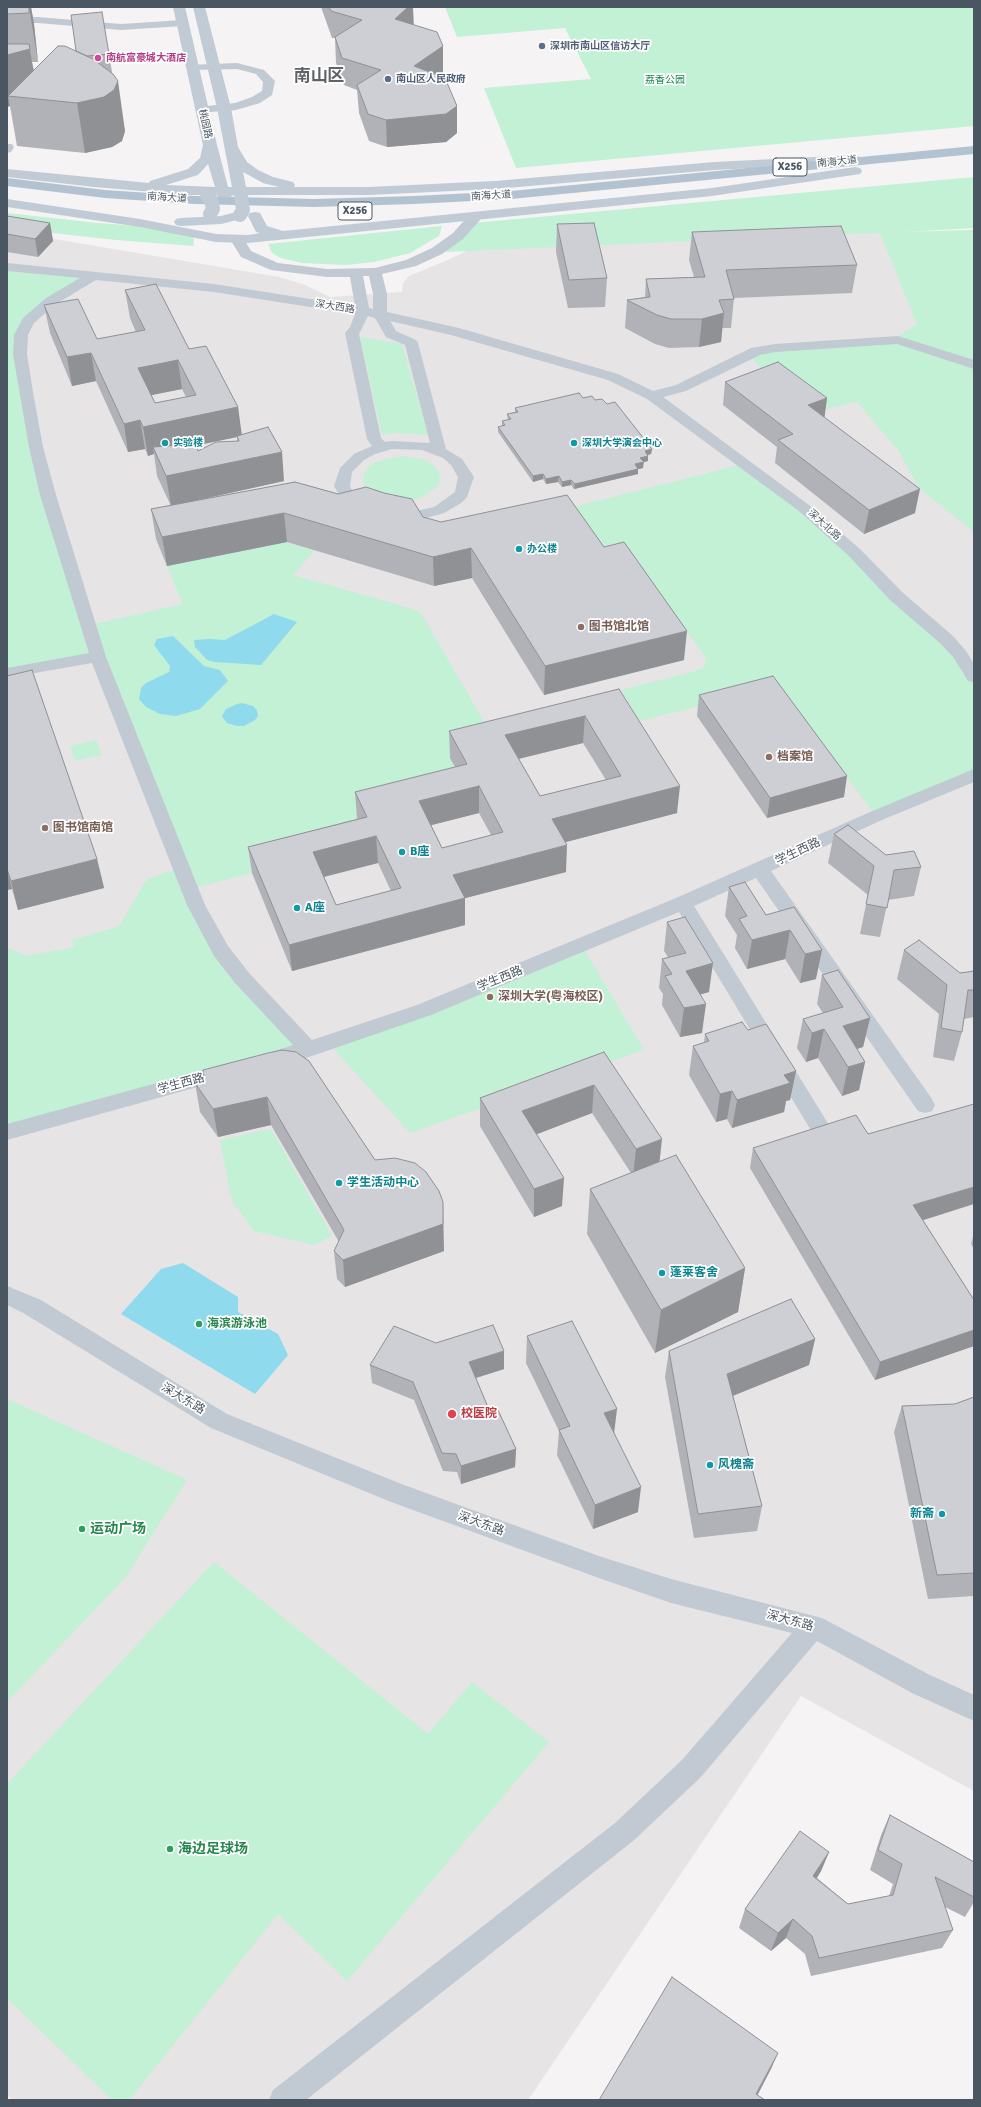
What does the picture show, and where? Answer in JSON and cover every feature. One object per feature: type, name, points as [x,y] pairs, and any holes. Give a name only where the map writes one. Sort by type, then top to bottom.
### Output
[{"type":"main road","name":"桃园路","points":[[179,7],[210,145],[223,194],[233,216],[237,240]]},
{"type":"main road","name":"桃园路","points":[[200,7],[233,149],[251,194]]},
{"type":"main road","points":[[126,186],[165,182],[193,172],[206,160],[210,145]]},
{"type":"main road","points":[[233,149],[247,169],[268,180],[292,186],[369,191]]},
{"type":"main road","name":"南海大道","points":[[7,182],[104,194],[195,200],[301,203],[414,200],[511,195],[883,157],[974,150]]},
{"type":"main road","points":[[7,173],[126,186],[223,194],[251,194],[369,191],[495,185],[714,166],[883,157]]},
{"type":"main road","name":"南海大道","points":[[7,192],[98,202],[195,210],[276,212],[378,211],[501,204],[974,161]]},
{"type":"main road","points":[[7,203],[104,218],[216,238],[237,240],[290,236],[712,192],[856,171]]},
{"type":"main road","points":[[183,222],[202,218],[210,214],[213,209],[211,200],[207,195],[190,191]]},
{"type":"main road","points":[[251,194],[254,216],[261,229],[277,235],[290,236]]},
{"type":"main road","points":[[104,218],[183,222],[233,216],[244,210],[251,194]]},
{"type":"street","points":[[7,20],[38,20],[121,27],[183,23]]},
{"type":"street","points":[[192,67],[237,66],[250,68],[265,76],[269,82],[268,92],[256,100],[224,108],[202,110]]},
{"type":"street","points":[[237,240],[246,254],[266,264],[312,272],[375,272],[410,263],[437,251],[458,236],[475,217]]},
{"type":"street","name":"深大西路","points":[[7,267],[92,277],[214,288],[363,311],[454,331],[592,370],[633,385],[652,396]]},
{"type":"street","points":[[375,272],[380,294],[380,315],[391,334],[411,343],[439,450]]},
{"type":"street","points":[[356,273],[363,311],[356,329],[352,333],[374,439],[381,448]]},
{"type":"street","points":[[92,277],[51,301],[28,321],[22,335],[20,354],[41,467],[98,657],[196,905],[222,951],[242,978],[309,1049]]},
{"type":"street","points":[[652,396],[681,388],[756,351],[775,348],[898,340],[974,365]]},
{"type":"street","name":"深大北路","points":[[652,396],[804,508],[854,553],[896,596],[947,640],[960,655],[974,677]]},
{"type":"street","points":[[408,445],[439,450],[457,462],[463,469],[466,477],[462,494],[456,500],[439,510],[416,516],[400,517],[379,514],[361,508],[345,493],[342,486],[345,471],[351,463],[359,457],[381,448],[408,445]]},
{"type":"street","points":[[7,673],[98,657]]},
{"type":"street","name":"学生西路","points":[[7,1132],[309,1049],[424,1010],[683,903],[876,816],[974,775]]},
{"type":"street","points":[[760,869],[925,1105]]},
{"type":"street","points":[[683,903],[822,1131]]},
{"type":"street","name":"深大东路","points":[[7,1295],[33,1307],[219,1420],[392,1491],[599,1567],[671,1591],[813,1626],[921,1684],[974,1708]]},
{"type":"street","points":[[283,2100],[624,1832],[691,1769],[786,1661],[813,1626]]},
{"type":"shaded area","name":"深圳大学(粤海校区)","points":[[974,230],[974,1791],[801,1696],[528,2100],[12,2100],[7,2094],[7,231],[279,277],[305,285],[330,297],[402,292],[403,283],[409,276],[448,260],[481,244]]},
{"type":"green space","name":"荔香公园","points":[[445,7],[974,7],[974,126],[516,168],[484,88],[591,79],[565,28],[457,37]]},
{"type":"green space","points":[[974,177],[974,228],[904,232],[974,230],[974,532],[919,488],[898,450],[857,402],[811,412],[775,385],[750,355],[756,351],[893,340],[917,324],[880,233],[444,252],[473,223]]},
{"type":"green space","points":[[7,213],[97,223],[193,230],[194,246],[116,240],[7,228]]},
{"type":"green space","points":[[442,226],[439,236],[410,253],[374,262],[346,265],[302,263],[281,258],[272,253],[268,244]]},
{"type":"green space","points":[[7,267],[92,277],[51,301],[21,335],[26,392],[89,625],[183,604],[167,566],[287,542],[314,551],[293,575],[410,608],[422,615],[498,746],[467,791],[369,843],[190,889],[222,951],[309,1049],[7,1132],[7,947],[26,956],[74,947],[72,940],[117,927],[122,922],[144,883],[150,878],[181,867],[98,657],[7,673]]},
{"type":"green space","points":[[360,337],[402,344],[428,435],[395,433],[382,435]]},
{"type":"green space","points":[[402,456],[426,460],[434,466],[439,472],[440,480],[437,487],[420,498],[408,501],[366,488],[363,481],[364,474],[369,467],[378,461]]},
{"type":"green space","points":[[743,464],[855,553],[974,677],[974,775],[876,816],[783,693],[769,688],[640,721],[621,690],[696,671],[704,667],[706,658],[637,561],[634,558],[605,560],[569,508]]},
{"type":"green space","points":[[96,740],[102,755],[75,761],[70,746]]},
{"type":"green space","points":[[585,951],[644,1050],[410,1133],[333,1048],[430,1015]]},
{"type":"green space","points":[[271,1129],[332,1236],[314,1245],[254,1231],[233,1202],[220,1140]]},
{"type":"green space","name":"运动广场","points":[[7,1399],[187,1480],[125,1578],[7,1702]]},
{"type":"green space","name":"海边足球场","points":[[214,1562],[428,1734],[472,1682],[549,1742],[347,1981],[278,1914],[129,2100],[112,2100],[7,1998],[7,1784]]},
{"type":"water","points":[[274,614],[297,622],[261,665],[214,662],[207,660],[195,647],[194,640],[225,640]]},
{"type":"water","points":[[173,636],[204,666],[220,670],[228,681],[200,709],[176,716],[160,714],[146,707],[139,699],[141,688],[146,683],[169,672],[170,666],[154,645],[157,639]]},
{"type":"water","points":[[242,703],[253,706],[257,710],[258,716],[255,720],[244,726],[237,726],[227,723],[222,716],[226,709]]},
{"type":"water","name":"海滨游泳池","points":[[183,1263],[238,1297],[238,1312],[278,1334],[288,1355],[255,1394],[121,1314],[161,1269]]},
{"type":"building","points":[[7,7],[29,7],[29,13],[7,14]]},
{"type":"building","name":"南山区人民政府","points":[[329,7],[408,7],[395,19],[437,32],[443,46],[414,66],[445,78],[457,106],[446,114],[386,120],[368,114],[357,85],[381,70],[342,58],[335,37],[362,20],[331,11]]},
{"type":"building","points":[[102,12],[109,54],[87,56],[76,51],[71,15]]},
{"type":"building","points":[[7,44],[29,44],[30,49],[7,55]]},
{"type":"building","points":[[58,46],[65,46],[93,59],[113,74],[118,81],[114,90],[104,97],[77,103],[8,96]]},
{"type":"building","points":[[7,216],[50,223],[35,239],[7,234]]},
{"type":"building","points":[[594,223],[607,278],[569,280],[557,224]]},
{"type":"building","points":[[841,226],[857,265],[726,270],[734,299],[719,300],[724,313],[702,319],[671,319],[657,315],[627,300],[650,297],[646,279],[705,277],[692,232]]},
{"type":"building","points":[[156,284],[189,349],[206,346],[238,407],[143,427],[140,420],[124,424],[91,353],[67,357],[44,305],[78,299],[97,339],[145,330],[125,290]],"holes":[[[178,360],[196,395],[155,403],[138,368]]]},
{"type":"building","points":[[778,362],[827,398],[808,405],[920,489],[869,510],[778,440],[793,434],[725,382]]},
{"type":"building","name":"深圳大学演会中心","points":[[579,393],[583,398],[592,396],[595,400],[602,399],[607,404],[615,402],[652,449],[645,451],[648,456],[640,458],[644,462],[635,464],[638,469],[575,484],[571,480],[562,482],[559,476],[546,479],[543,474],[533,476],[498,427],[505,425],[502,421],[511,419],[507,414],[518,412],[515,408]]},
{"type":"building","points":[[268,427],[282,452],[166,476],[153,447],[195,444],[198,451],[216,442],[239,441],[237,436]]},
{"type":"building","points":[[295,482],[338,494],[366,487],[384,493],[412,499],[423,517],[441,522],[567,495],[604,547],[624,542],[687,631],[545,666],[471,548],[433,557],[284,513],[162,537],[151,509]]},
{"type":"building","name":"图书馆南馆","points":[[32,670],[97,859],[11,881],[7,869],[7,676]]},
{"type":"building","name":"档案馆","points":[[773,676],[847,776],[770,798],[699,695]]},
{"type":"building","points":[[619,689],[680,786],[552,819],[567,845],[453,875],[465,898],[289,945],[248,847],[367,817],[355,792],[467,764],[449,731]],"holes":[[[585,716],[621,776],[540,796],[505,735]],[[479,786],[503,832],[442,848],[419,801]],[[376,836],[401,888],[336,905],[313,852]]]},
{"type":"building","points":[[848,825],[886,855],[914,851],[921,867],[894,870],[887,908],[866,904],[874,866],[834,834]]},
{"type":"building","points":[[745,882],[766,915],[794,907],[822,950],[805,954],[790,930],[752,940],[739,919],[747,916],[729,887]]},
{"type":"building","points":[[685,917],[713,963],[686,971],[706,1004],[684,1008],[665,976],[672,974],[662,959],[686,953],[667,922]]},
{"type":"building","points":[[919,940],[960,973],[974,971],[974,990],[968,990],[962,1032],[941,1028],[947,985],[904,950]]},
{"type":"building","points":[[838,970],[870,1018],[843,1026],[865,1062],[848,1067],[824,1029],[812,1033],[803,1019],[843,1007],[822,975]]},
{"type":"building","points":[[742,1022],[748,1030],[766,1024],[796,1071],[784,1075],[790,1083],[737,1100],[732,1091],[720,1094],[693,1046],[709,1041],[705,1034]]},
{"type":"building","name":"学生活动中心","points":[[282,1050],[296,1052],[309,1061],[375,1160],[395,1158],[415,1163],[426,1172],[439,1191],[443,1202],[443,1224],[343,1260],[334,1251],[344,1230],[267,1097],[213,1109],[195,1083],[204,1079],[203,1070]]},
{"type":"building","points":[[604,1052],[662,1139],[636,1149],[594,1085],[522,1111],[564,1178],[534,1189],[480,1098]]},
{"type":"building","points":[[974,1104],[974,1187],[913,1205],[974,1300],[974,1330],[880,1362],[753,1148],[856,1115],[868,1134]]},
{"type":"building","points":[[676,1155],[745,1268],[661,1310],[590,1189]]},
{"type":"building","name":"风槐斋","points":[[791,1299],[815,1339],[727,1374],[762,1506],[698,1514],[669,1351]]},
{"type":"building","points":[[572,1321],[617,1409],[604,1413],[641,1487],[595,1505],[559,1430],[570,1426],[527,1336]]},
{"type":"building","name":"校医院","points":[[493,1325],[504,1351],[469,1362],[490,1412],[498,1410],[516,1449],[461,1466],[456,1454],[442,1453],[413,1382],[370,1365],[394,1326],[436,1343]]},
{"type":"building","name":"新斋","points":[[974,1397],[974,1573],[937,1575],[902,1406],[955,1404]]},
{"type":"building","points":[[890,1815],[974,1862],[974,1897],[935,1877],[953,1930],[819,1958],[812,1936],[793,1919],[778,1933],[745,1909],[800,1831],[829,1852],[813,1876],[848,1904],[893,1895],[902,1864],[878,1850]]},
{"type":"building","points":[[672,1977],[778,2053],[756,2094],[765,2100],[599,2100]]},
{"type":"place","name":"深圳市南山区信访大厅","points":[[542,46]]},
{"type":"place","name":"南航富豪城大酒店","points":[[98,58]]},
{"type":"place","name":"南山区人民政府","points":[[388,79]]},
{"type":"place","name":"实验楼","points":[[165,443]]},
{"type":"place","name":"深圳大学演会中心","points":[[574,443]]},
{"type":"place","name":"办公楼","points":[[519,549]]},
{"type":"place","name":"图书馆北馆","points":[[581,627]]},
{"type":"place","name":"档案馆","points":[[769,757]]},
{"type":"place","name":"图书馆南馆","points":[[45,828]]},
{"type":"place","name":"B座","points":[[402,852]]},
{"type":"place","name":"A座","points":[[297,908]]},
{"type":"place","name":"深圳大学(粤海校区)","points":[[490,997]]},
{"type":"place","name":"学生活动中心","points":[[339,1183]]},
{"type":"place","name":"蓬莱客舍","points":[[662,1273]]},
{"type":"place","name":"海滨游泳池","points":[[199,1324]]},
{"type":"place","name":"校医院","points":[[452,1414]]},
{"type":"place","name":"风槐斋","points":[[710,1465]]},
{"type":"place","name":"新斋","points":[[942,1514]]},
{"type":"place","name":"运动广场","points":[[82,1529]]},
{"type":"place","name":"海边足球场","points":[[170,1849]]},
{"type":"district","name":"南山区","points":[[319,77]]}]
